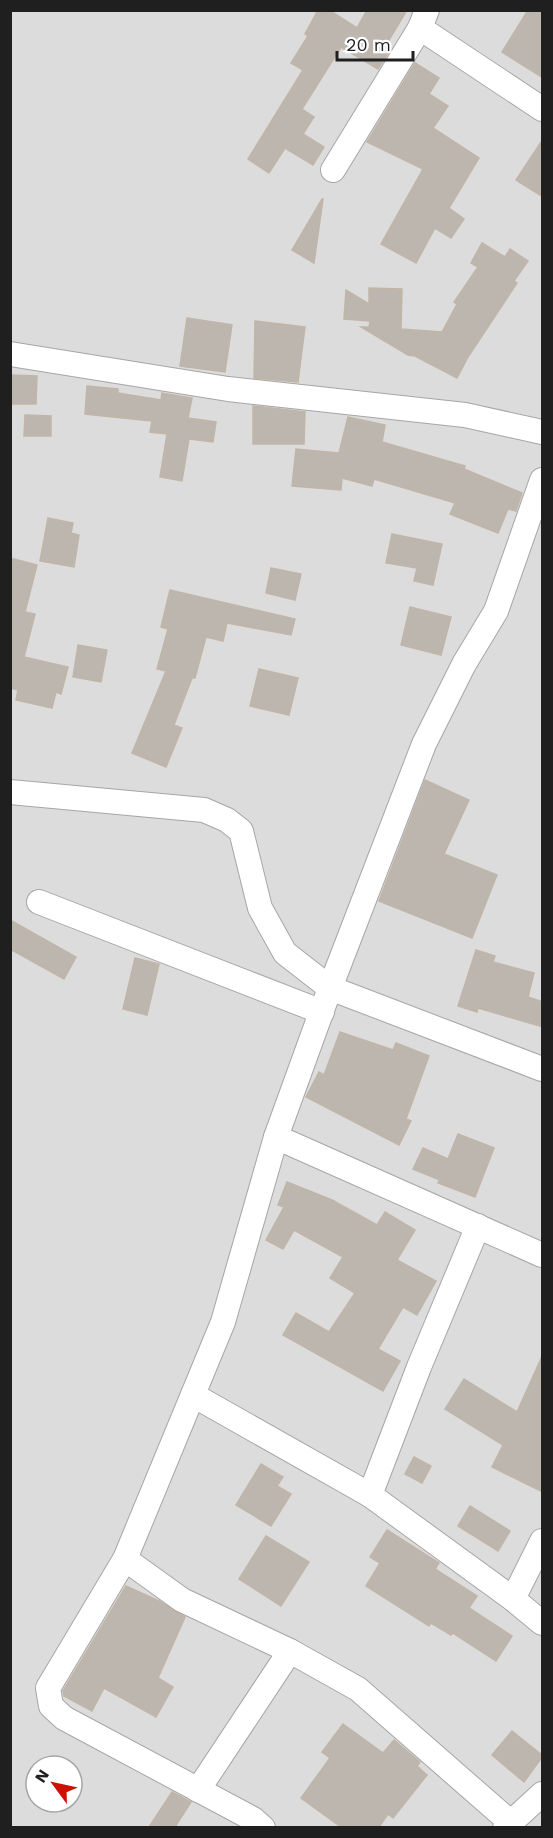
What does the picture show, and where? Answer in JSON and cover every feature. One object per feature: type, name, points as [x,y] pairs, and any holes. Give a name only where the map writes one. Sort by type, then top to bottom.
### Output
[{"type":"street","points":[[333,170],[424,19],[543,109]]},
{"type":"street","points":[[10,354],[228,389],[465,415],[543,432]]},
{"type":"street","points":[[263,1827],[253,1819],[64,1718],[51,1706],[48,1688],[125,1559],[223,1322],[276,1137],[330,988],[424,744],[464,664],[496,611],[543,480]]},
{"type":"street","points":[[10,792],[204,810],[227,820],[240,831],[260,908],[285,953],[330,988],[543,1069]]},
{"type":"street","points":[[39,902],[322,1012]]},
{"type":"street","points":[[276,1137],[543,1255]]},
{"type":"street","points":[[370,1495],[477,1226]]},
{"type":"street","points":[[193,1395],[370,1495],[543,1623]]},
{"type":"street","points":[[513,1599],[543,1541]]},
{"type":"street","points":[[125,1559],[182,1600],[290,1651],[357,1689],[507,1825],[543,1794]]},
{"type":"street","points":[[198,1790],[290,1651]]},
{"type":"shaded area","points":[[11,11],[542,11],[542,1827],[11,1828]]},
{"type":"building","points":[[318,10],[329,10],[357,28],[367,10],[407,10],[386,45],[391,48],[378,69],[341,47],[302,109],[314,117],[303,134],[324,147],[313,165],[285,148],[269,173],[248,159],[303,70],[291,63],[308,36],[305,34]]},
{"type":"building","points":[[528,10],[543,10],[543,78],[502,52]]},
{"type":"building","points":[[415,63],[439,78],[429,94],[448,106],[433,128],[479,158],[449,208],[464,219],[451,238],[435,228],[416,263],[381,244],[423,169],[367,142]]},
{"type":"building","points":[[543,139],[543,197],[516,180]]},
{"type":"building","points":[[323,199],[314,263],[292,250]]},
{"type":"building","points":[[482,243],[505,257],[510,249],[528,261],[514,281],[517,283],[468,357],[457,378],[415,356],[408,355],[361,327],[369,327],[370,321],[344,319],[346,290],[369,304],[369,288],[402,289],[401,329],[442,332],[457,304],[454,302],[478,267],[471,263]]},
{"type":"building","points":[[187,318],[232,325],[225,372],[180,366]]},
{"type":"building","points":[[255,321],[305,327],[298,382],[254,378]]},
{"type":"building","points":[[10,375],[37,376],[36,404],[10,404]]},
{"type":"building","points":[[87,386],[118,389],[118,393],[161,400],[162,393],[192,398],[188,418],[216,422],[213,442],[189,439],[182,481],[160,477],[167,434],[150,432],[152,421],[85,414]]},
{"type":"building","points":[[253,406],[305,412],[304,444],[253,444]]},
{"type":"building","points":[[25,415],[51,416],[51,436],[24,436]]},
{"type":"building","points":[[348,417],[385,425],[382,442],[465,466],[464,469],[522,493],[516,511],[508,509],[498,533],[450,514],[455,503],[374,479],[372,486],[342,478],[341,490],[292,486],[296,449],[339,453]]},
{"type":"building","points":[[48,518],[73,523],[71,533],[79,535],[74,567],[40,561]]},
{"type":"building","points":[[392,534],[442,544],[433,585],[414,581],[417,568],[386,563]]},
{"type":"building","points":[[10,558],[37,565],[25,612],[35,614],[24,657],[68,667],[61,694],[56,692],[52,708],[16,700],[18,690],[10,688]]},
{"type":"building","points":[[271,568],[301,574],[295,600],[266,593]]},
{"type":"building","points":[[170,590],[295,619],[291,635],[227,623],[223,641],[206,637],[195,678],[192,678],[174,725],[182,728],[166,767],[132,753],[166,671],[157,669],[168,629],[161,627]]},
{"type":"building","points":[[410,607],[451,617],[441,655],[401,645]]},
{"type":"building","points":[[78,645],[107,650],[101,682],[73,677]]},
{"type":"building","points":[[259,669],[298,678],[289,715],[250,706]]},
{"type":"building","points":[[425,780],[469,800],[444,854],[497,875],[472,938],[379,901]]},
{"type":"building","points":[[10,920],[76,957],[64,979],[10,949]]},
{"type":"building","points":[[476,950],[495,956],[493,962],[534,973],[528,997],[543,1002],[543,1027],[478,1008],[477,1012],[458,1006]]},
{"type":"building","points":[[135,958],[159,964],[147,1015],[123,1009]]},
{"type":"building","points":[[340,1032],[393,1050],[396,1043],[429,1056],[406,1119],[411,1121],[399,1145],[306,1097],[319,1072],[324,1075]]},
{"type":"building","points":[[458,1134],[494,1148],[475,1197],[438,1183],[440,1180],[413,1169],[423,1148],[448,1159]]},
{"type":"building","points":[[287,1182],[332,1200],[377,1225],[385,1212],[415,1230],[397,1260],[436,1281],[417,1315],[403,1307],[378,1349],[400,1361],[383,1391],[283,1335],[296,1313],[329,1332],[355,1293],[330,1278],[343,1257],[294,1230],[283,1249],[266,1240],[284,1207],[278,1205]]},
{"type":"building","points":[[543,1354],[543,1492],[492,1467],[503,1445],[445,1409],[464,1379],[517,1412]]},
{"type":"building","points":[[414,1457],[431,1466],[422,1483],[405,1474]]},
{"type":"building","points":[[261,1464],[283,1477],[277,1486],[291,1494],[271,1526],[236,1505]]},
{"type":"building","points":[[470,1506],[510,1531],[498,1551],[458,1526]]},
{"type":"building","points":[[387,1530],[439,1563],[435,1569],[477,1596],[469,1608],[512,1636],[496,1661],[453,1633],[451,1635],[431,1623],[429,1626],[366,1586],[380,1563],[370,1557]]},
{"type":"building","points":[[266,1536],[309,1562],[281,1606],[239,1579]]},
{"type":"building","points":[[126,1586],[159,1601],[185,1617],[158,1678],[173,1687],[156,1717],[104,1688],[92,1711],[64,1696],[63,1691]]},
{"type":"building","points":[[343,1724],[383,1753],[394,1740],[420,1762],[417,1766],[427,1775],[393,1818],[388,1814],[379,1827],[341,1827],[301,1798],[330,1758],[322,1752]]},
{"type":"building","points":[[512,1731],[543,1756],[524,1782],[492,1755]]},
{"type":"building","points":[[172,1792],[191,1802],[175,1827],[149,1827]]}]
